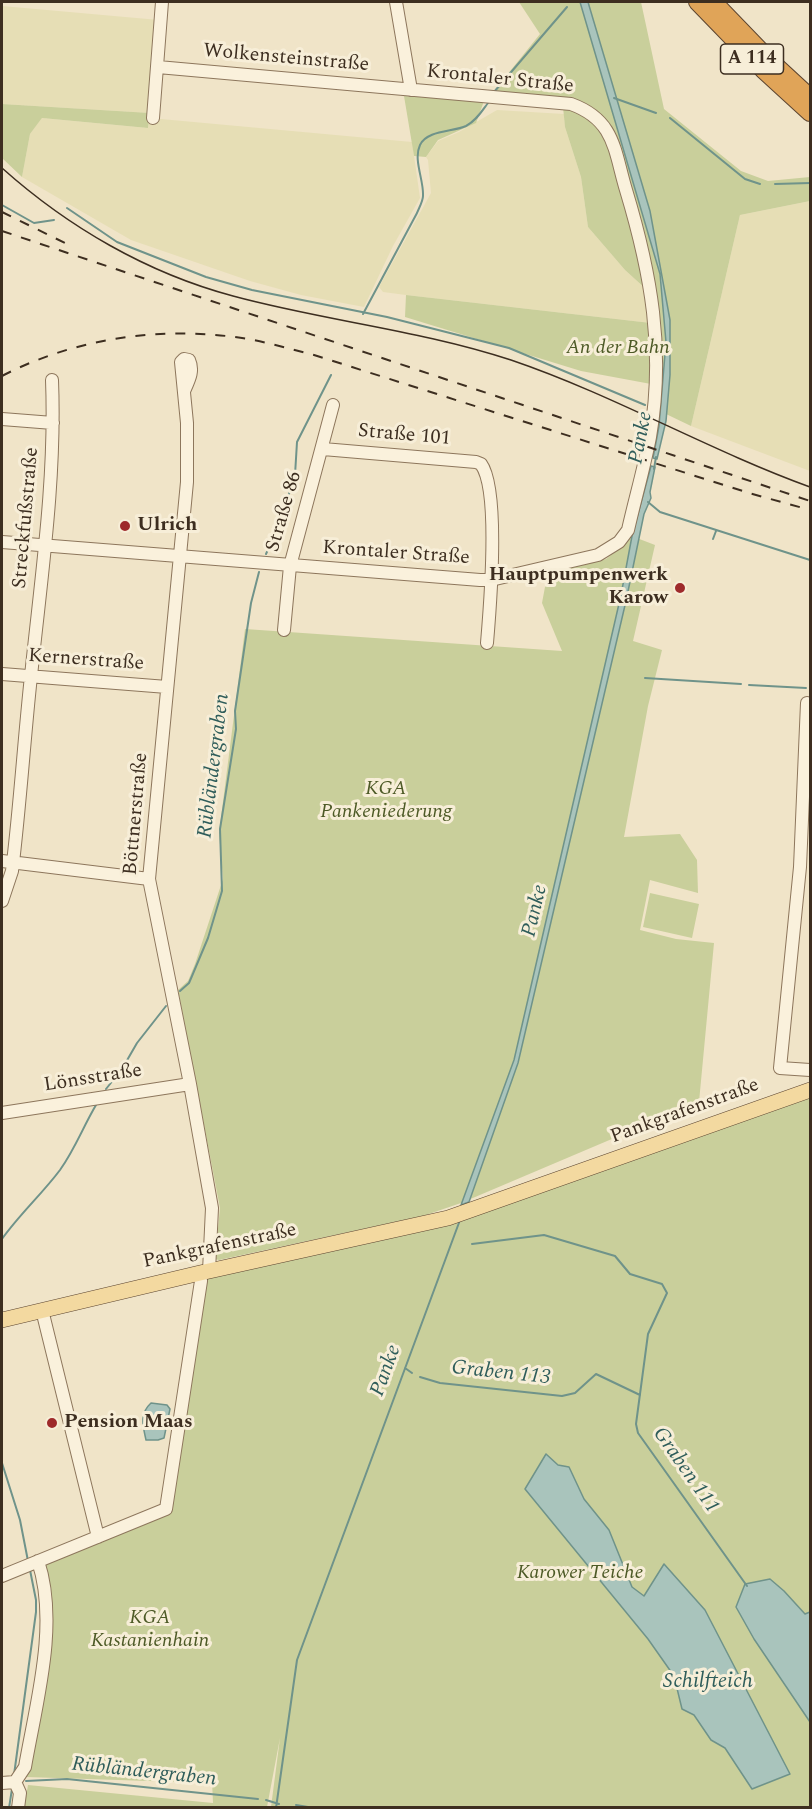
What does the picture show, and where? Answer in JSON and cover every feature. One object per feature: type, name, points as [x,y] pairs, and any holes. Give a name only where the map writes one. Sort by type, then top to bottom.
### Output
[{"type":"highway","name":"A 114","points":[[697,2],[763,70],[810,113]]},
{"type":"highway","name":"A 114","points":[[714,2],[810,97]]},
{"type":"main road","name":"Pankgrafenstraße","points":[[2,1320],[448,1218],[810,1090]]},
{"type":"street","points":[[153,118],[162,2]]},
{"type":"street","points":[[396,2],[411,90]]},
{"type":"street","name":"Wolkensteinstraße","points":[[158,67],[411,90]]},
{"type":"street","name":"Krontaler Straße","points":[[2,542],[179,558],[491,580],[598,555],[619,542],[628,530],[643,469],[654,408],[657,355],[651,285],[639,232],[610,136],[597,117],[571,104],[411,90]]},
{"type":"street","name":"Streckfußstraße","points":[[2,901],[12,872],[7,862],[45,546],[53,423],[52,380]]},
{"type":"street","name":"Böttnerstraße","points":[[98,1537],[166,1509],[201,1281],[205,1272],[212,1208],[149,879],[187,482],[187,423],[184,391]]},
{"type":"street","name":"Straße 86","points":[[284,630],[290,566],[333,405]]},
{"type":"street","name":"Streckfußstraße","points":[[2,419],[53,423]]},
{"type":"street","name":"Straße 101","points":[[323,449],[481,464],[488,476],[492,521],[491,580]]},
{"type":"street","points":[[487,643],[491,580]]},
{"type":"street","name":"Kernerstraße","points":[[2,674],[167,687]]},
{"type":"street","points":[[807,703],[800,867],[780,1068],[810,1070]]},
{"type":"street","points":[[7,862],[149,879]]},
{"type":"street","name":"Lönsstraße","points":[[2,1113],[190,1084]]},
{"type":"street","points":[[2,1576],[98,1537],[42,1310]]},
{"type":"street","points":[[2,1783],[15,1782],[26,1767],[48,1629],[46,1597],[38,1561]]},
{"type":"street","points":[[15,1782],[20,1793],[18,1808]]},
{"type":"shaded area","points":[[2,6],[159,20],[150,113],[2,104]]},
{"type":"shaded area","points":[[497,110],[564,114],[565,127],[581,177],[588,227],[625,270],[647,290],[651,323],[383,292],[379,287],[431,193],[426,157],[438,141],[459,132]]},
{"type":"shaded area","points":[[42,118],[148,128],[150,118],[412,142],[420,198],[393,246],[364,307],[301,295],[250,281],[131,240],[22,177],[30,134]]},
{"type":"shaded area","points":[[810,201],[810,471],[691,426],[740,215]]},
{"type":"green space","points":[[519,2],[580,2],[660,274],[666,342],[660,410],[658,409],[662,356],[618,148],[572,101],[494,91],[540,34]]},
{"type":"green space","points":[[588,2],[641,2],[664,109],[741,171],[768,181],[810,177],[810,201],[740,215],[691,426],[666,414],[670,375],[670,320],[650,211]]},
{"type":"green space","points":[[404,96],[484,101],[476,123],[438,140],[426,157],[414,156]]},
{"type":"green space","points":[[2,104],[150,113],[148,128],[42,118],[30,134],[22,177],[2,158]]},
{"type":"green space","points":[[563,107],[593,119],[607,137],[647,290],[625,270],[588,227],[581,177],[565,127]]},
{"type":"green space","name":"An der Bahn","points":[[406,295],[651,323],[651,384],[581,371],[405,317]]},
{"type":"green space","name":"KGA Pankeniederung","points":[[629,535],[655,545],[633,641],[662,650],[648,706],[624,837],[680,834],[697,860],[698,893],[650,880],[640,930],[676,939],[714,943],[699,1102],[461,1203],[423,1216],[215,1259],[220,1208],[178,990],[188,981],[195,964],[223,879],[219,833],[245,629],[562,651],[542,603],[545,587],[561,570],[606,559],[620,548]]},
{"type":"green space","points":[[650,893],[699,904],[692,938],[643,927]]},
{"type":"green space","name":"Karower Teiche","points":[[810,1097],[810,1807],[271,1807],[280,1738],[267,1807],[24,1808],[28,1785],[213,1803],[212,1781],[211,1783],[26,1777],[50,1643],[43,1563],[169,1512],[206,1275],[403,1232]]},
{"type":"water","points":[[580,2],[588,2],[650,211],[670,320],[670,375],[666,421],[657,459],[653,458],[659,426],[666,342],[660,274]]},
{"type":"water","points":[[651,466],[655,467],[651,498],[644,514],[626,601],[518,1063],[469,1202],[461,1205],[514,1060],[621,595],[632,536]]},
{"type":"water","points":[[151,1403],[167,1405],[170,1409],[164,1438],[158,1440],[146,1440],[144,1430],[143,1416]]},
{"type":"water","name":"Schilfteich","points":[[546,1454],[558,1465],[569,1467],[584,1499],[609,1530],[632,1587],[644,1596],[664,1564],[705,1610],[790,1774],[752,1789],[725,1748],[711,1740],[694,1715],[682,1709],[674,1676],[648,1639],[525,1489]]},
{"type":"water","points":[[770,1579],[805,1614],[810,1612],[810,1722],[754,1639],[736,1607],[745,1584]]},
{"type":"waterway","name":"Rübländergraben","points":[[494,92],[567,7]]},
{"type":"waterway","points":[[614,98],[656,113]]},
{"type":"waterway","name":"Rübländergraben","points":[[363,314],[422,202],[423,190],[418,164],[420,145],[423,140],[434,134],[470,124],[488,103]]},
{"type":"waterway","points":[[670,118],[745,179],[760,184]]},
{"type":"waterway","points":[[775,184],[810,183]]},
{"type":"waterway","points":[[2,205],[34,223],[54,220]]},
{"type":"waterway","points":[[67,208],[117,242],[206,277],[252,290],[387,317],[509,348],[645,405]]},
{"type":"waterway","name":"Rübländergraben","points":[[266,554],[280,523],[295,475],[297,442],[331,375]]},
{"type":"waterway","name":"Panke","points":[[654,469],[656,457]]},
{"type":"waterway","points":[[648,502],[660,512],[810,560]]},
{"type":"waterway","points":[[713,539],[716,531]]},
{"type":"waterway","name":"Rübländergraben","points":[[180,991],[189,983],[208,938],[222,891],[220,829],[236,729],[235,711],[251,603],[259,572]]},
{"type":"waterway","points":[[645,678],[741,684]]},
{"type":"waterway","points":[[749,685],[806,688]]},
{"type":"waterway","name":"Rübländergraben","points":[[106,1089],[122,1069],[137,1043],[166,1006]]},
{"type":"waterway","name":"Rübländergraben","points":[[2,1239],[60,1170],[96,1105]]},
{"type":"waterway","name":"Panke","points":[[276,1808],[297,1660],[460,1220]]},
{"type":"waterway","name":"Graben 111","points":[[472,1244],[544,1235],[615,1256],[630,1274],[662,1284],[667,1293],[648,1334],[636,1424],[638,1433],[747,1586]]},
{"type":"waterway","name":"Graben 113","points":[[405,1368],[412,1373]]},
{"type":"waterway","name":"Graben 113","points":[[420,1377],[440,1383],[562,1396],[575,1393],[596,1374],[640,1395]]},
{"type":"waterway","name":"Rübländergraben","points":[[2,1463],[20,1520],[28,1561]]},
{"type":"waterway","name":"Rübländergraben","points":[[14,1775],[36,1612],[30,1570]]},
{"type":"waterway","name":"Rübländergraben","points":[[26,1781],[67,1779],[258,1799]]},
{"type":"waterway","name":"Rübländergraben","points":[[9,1808],[12,1789]]},
{"type":"waterway","name":"Rübländergraben","points":[[266,1800],[279,1804]]},
{"type":"waterway","points":[[296,1805],[314,1808]]},
{"type":"tram line","points":[[2,168],[54,210],[81,228],[110,246],[170,275],[268,305],[407,333],[511,360],[587,389],[810,487]]},
{"type":"railway","points":[[2,212],[69,245]]},
{"type":"railway","points":[[2,231],[810,501]]},
{"type":"railway","points":[[2,376],[59,352],[119,338],[181,334],[242,338],[314,355],[749,493],[810,510]]},
{"type":"place","name":"Ulrich","points":[[125,526]]},
{"type":"place","name":"Hauptpumpenwerk Karow","points":[[680,588]]},
{"type":"place","name":"Pension Maas","points":[[52,1423]]},
{"type":"park label","name":"KGA Kastanienhain","points":[[150,1630]]}]
